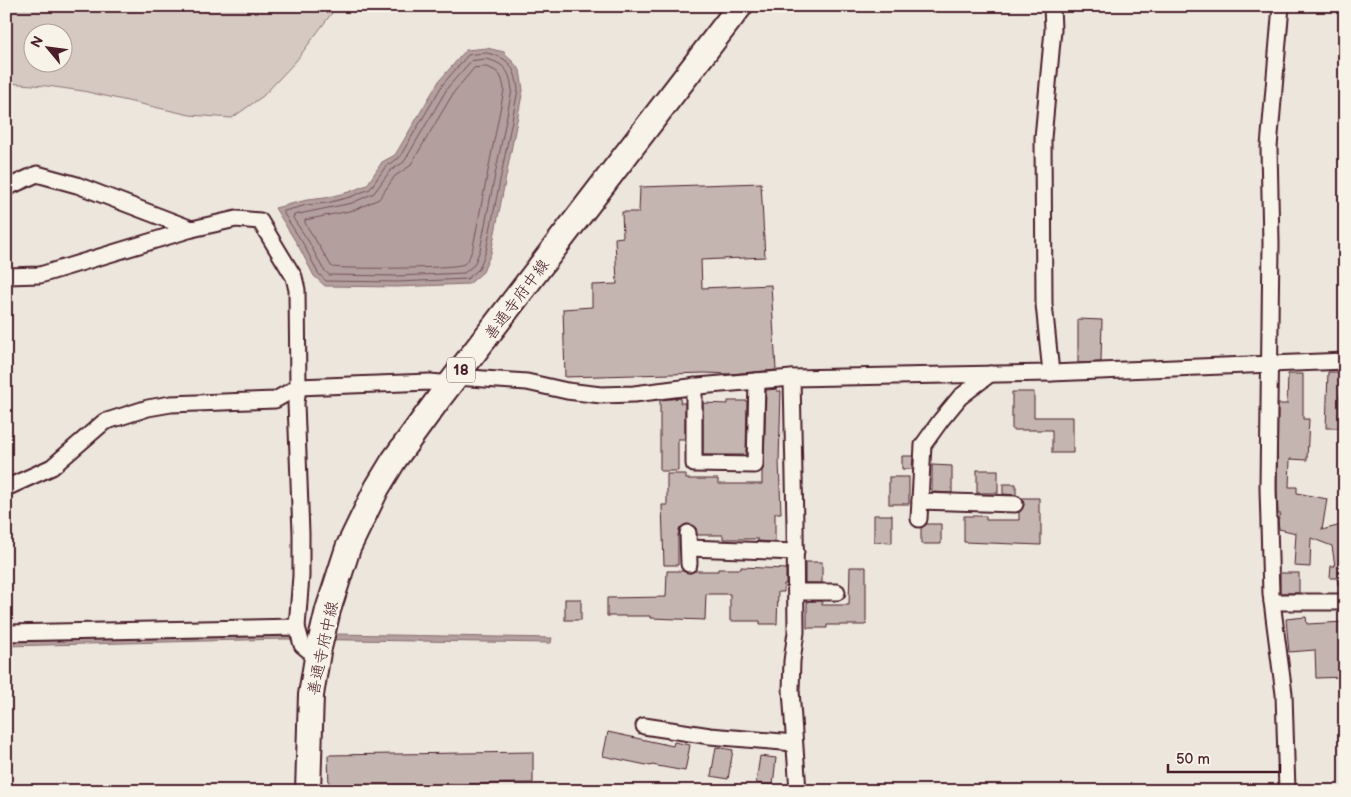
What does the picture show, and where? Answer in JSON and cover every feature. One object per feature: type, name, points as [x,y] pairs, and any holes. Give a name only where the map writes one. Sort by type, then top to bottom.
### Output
[{"type":"main road","name":"善通寺府中線","points":[[308,791],[311,695],[318,652],[328,610],[348,548],[361,519],[394,460],[453,380],[740,6]]},
{"type":"street","points":[[1050,373],[1044,304],[1043,138],[1052,30],[1052,6]]},
{"type":"street","points":[[1281,6],[1269,147],[1271,243],[1268,488],[1272,602],[1284,694],[1286,791]]},
{"type":"street","points":[[6,188],[37,174],[77,185],[192,229]]},
{"type":"street","points":[[6,276],[40,275],[192,229],[236,219],[260,221],[294,278],[297,290],[298,387],[296,403],[301,533],[301,576],[297,627],[302,645],[308,650],[318,652]]},
{"type":"street","points":[[6,488],[52,466],[104,422],[148,408],[171,404],[275,400],[298,387],[453,380],[527,382],[566,391],[601,395],[634,394],[694,386],[792,378],[1050,373],[1345,361]]},
{"type":"street","points":[[919,519],[923,445],[960,396],[990,374]]},
{"type":"street","points":[[792,378],[796,632],[791,690],[798,791]]},
{"type":"street","points":[[694,386],[694,464],[755,465],[756,381]]},
{"type":"street","points":[[920,501],[1015,504]]},
{"type":"street","points":[[689,564],[688,541],[796,552]]},
{"type":"street","points":[[796,592],[837,592]]},
{"type":"street","points":[[1272,602],[1345,602]]},
{"type":"street","points":[[6,633],[297,627]]},
{"type":"street","points":[[644,726],[710,736],[794,743]]},
{"type":"shaded area","points":[[6,6],[337,6],[296,61],[263,96],[232,118],[190,115],[83,91],[6,83]]},
{"type":"water","points":[[487,48],[504,52],[520,70],[523,90],[491,253],[483,272],[469,284],[397,287],[325,286],[314,276],[275,208],[349,192],[367,185],[382,162],[395,155],[439,81],[466,50]]},
{"type":"water","points":[[336,634],[552,638],[551,643],[284,639],[6,646],[6,641]]},
{"type":"building","points":[[761,183],[765,257],[701,260],[702,288],[771,285],[776,370],[730,374],[565,377],[563,309],[592,307],[592,285],[617,284],[615,238],[623,237],[622,212],[639,212],[640,187]]},
{"type":"building","points":[[1078,319],[1102,320],[1101,362],[1078,363]]},
{"type":"building","points":[[1328,372],[1345,372],[1345,395],[1340,395],[1340,428],[1326,428]]},
{"type":"building","points":[[1288,374],[1303,374],[1303,419],[1309,419],[1307,460],[1290,459],[1289,487],[1297,487],[1297,493],[1327,499],[1322,530],[1345,524],[1345,584],[1338,585],[1337,578],[1330,578],[1331,566],[1335,566],[1332,546],[1311,538],[1310,567],[1294,566],[1296,533],[1279,529],[1278,520],[1281,514],[1278,514],[1277,488],[1278,404],[1287,404]]},
{"type":"building","points":[[777,389],[777,391],[781,391],[779,461],[781,513],[775,513],[775,542],[758,541],[758,539],[723,539],[723,535],[697,535],[696,528],[687,524],[680,528],[678,535],[678,565],[664,565],[662,505],[667,505],[667,474],[686,474],[686,479],[718,479],[718,484],[762,484],[766,390]]},
{"type":"building","points":[[1012,392],[1034,392],[1034,417],[1073,417],[1073,453],[1052,453],[1052,430],[1012,430]]},
{"type":"building","points":[[681,398],[680,403],[685,403],[685,439],[678,439],[678,471],[660,471],[660,400]]},
{"type":"building","points":[[728,401],[747,401],[746,455],[703,455],[703,403],[728,404]]},
{"type":"building","points":[[902,456],[913,456],[912,469],[902,469]]},
{"type":"building","points":[[932,465],[952,466],[952,493],[932,492]]},
{"type":"building","points":[[977,470],[998,470],[998,493],[977,493]]},
{"type":"building","points":[[889,477],[909,477],[909,504],[889,504]]},
{"type":"building","points":[[1003,484],[1016,484],[1016,495],[1003,494]]},
{"type":"building","points":[[1022,498],[1039,498],[1041,545],[964,542],[964,516],[986,516],[986,520],[1019,520],[1019,512],[1024,505]]},
{"type":"building","points":[[874,515],[892,515],[892,543],[874,542]]},
{"type":"building","points":[[927,524],[941,524],[941,544],[921,544],[921,528]]},
{"type":"building","points":[[805,562],[822,562],[822,583],[805,583]]},
{"type":"building","points":[[741,567],[786,569],[784,592],[778,592],[777,624],[760,624],[760,621],[730,621],[730,594],[706,594],[705,620],[650,618],[650,616],[607,616],[607,598],[666,597],[667,571],[690,573],[695,571],[718,571],[718,569],[741,569]]},
{"type":"building","points":[[850,567],[866,567],[866,625],[827,625],[827,628],[807,628],[807,601],[822,601],[822,605],[849,605]]},
{"type":"building","points":[[1280,573],[1299,573],[1299,593],[1280,593]]},
{"type":"building","points":[[565,599],[581,599],[581,620],[565,620]]},
{"type":"building","points":[[1306,617],[1307,624],[1345,622],[1345,677],[1316,678],[1315,650],[1289,652],[1286,619]]},
{"type":"building","points":[[608,732],[673,746],[674,742],[690,745],[685,771],[603,756]]},
{"type":"building","points":[[716,747],[733,750],[728,779],[711,776]]},
{"type":"building","points":[[533,752],[533,783],[329,786],[328,755]]},
{"type":"building","points":[[760,756],[776,758],[773,785],[756,783]]}]
